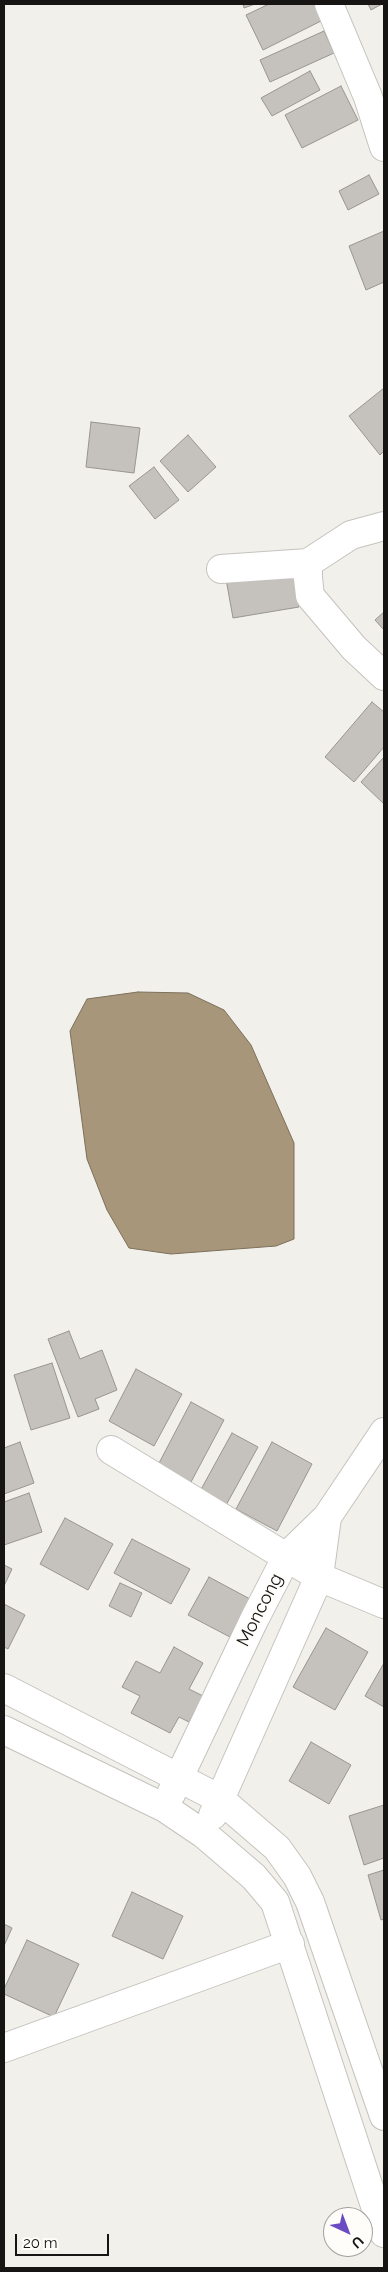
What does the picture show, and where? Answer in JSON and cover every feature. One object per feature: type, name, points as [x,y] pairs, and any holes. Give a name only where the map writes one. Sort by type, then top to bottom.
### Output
[{"type":"street","points":[[328,4],[368,97],[384,147]]},
{"type":"street","points":[[221,569],[308,563],[351,535],[384,526]]},
{"type":"street","points":[[308,563],[310,596],[354,648],[384,676]]},
{"type":"street","name":"Moncong","points":[[165,1808],[254,1620],[287,1556],[327,1517],[384,1432]]},
{"type":"street","points":[[111,1450],[319,1577],[384,1604]]},
{"type":"street","points":[[205,1835],[319,1577],[327,1517]]},
{"type":"street","points":[[4,1688],[220,1799],[277,1848],[297,1876],[310,1902],[384,2116]]},
{"type":"street","points":[[4,1730],[165,1808],[205,1835],[254,1877],[275,1902],[384,2233]]},
{"type":"street","points":[[4,2048],[290,1944]]},
{"type":"shaded area","points":[[138,992],[188,993],[224,1010],[251,1045],[294,1143],[294,1239],[276,1246],[171,1254],[129,1248],[107,1210],[87,1159],[70,1031],[87,999]]},
{"type":"building","points":[[243,4],[255,4],[244,8]]},
{"type":"building","points":[[269,4],[319,4],[327,18],[263,50],[246,15]]},
{"type":"building","points":[[368,4],[382,4],[371,10]]},
{"type":"building","points":[[324,31],[334,53],[270,82],[260,60]]},
{"type":"building","points":[[310,71],[320,90],[272,116],[261,98]]},
{"type":"building","points":[[341,86],[358,120],[302,148],[285,115]]},
{"type":"building","points":[[369,175],[379,194],[348,210],[339,191]]},
{"type":"building","points":[[384,231],[384,282],[366,290],[349,246]]},
{"type":"building","points":[[384,388],[384,451],[380,455],[349,416]]},
{"type":"building","points":[[91,422],[140,428],[134,473],[86,467]]},
{"type":"building","points":[[188,435],[216,467],[188,492],[160,461]]},
{"type":"building","points":[[154,467],[179,500],[155,519],[129,486]]},
{"type":"building","points":[[294,569],[299,607],[233,618],[226,579]]},
{"type":"building","points":[[384,612],[384,630],[375,620]]},
{"type":"building","points":[[372,702],[384,712],[384,747],[354,782],[325,757]]},
{"type":"building","points":[[384,757],[384,804],[361,782]]},
{"type":"building","points":[[69,1331],[80,1359],[102,1350],[117,1390],[95,1399],[99,1409],[78,1417],[48,1339]]},
{"type":"building","points":[[52,1363],[70,1418],[31,1430],[14,1375]]},
{"type":"building","points":[[136,1369],[182,1394],[154,1446],[109,1421]]},
{"type":"building","points":[[191,1402],[224,1420],[191,1482],[158,1465]]},
{"type":"building","points":[[232,1433],[258,1447],[225,1507],[199,1493]]},
{"type":"building","points":[[20,1442],[34,1483],[4,1494],[4,1448]]},
{"type":"building","points":[[272,1442],[312,1464],[277,1531],[236,1509]]},
{"type":"building","points":[[29,1493],[42,1532],[4,1545],[4,1502]]},
{"type":"building","points":[[65,1518],[113,1544],[88,1590],[40,1564]]},
{"type":"building","points":[[132,1539],[190,1569],[171,1604],[114,1573]]},
{"type":"building","points":[[4,1565],[12,1569],[4,1586]]},
{"type":"building","points":[[209,1577],[250,1599],[230,1637],[188,1615]]},
{"type":"building","points":[[120,1583],[142,1593],[131,1617],[109,1606]]},
{"type":"building","points":[[4,1604],[25,1615],[8,1649],[4,1647]]},
{"type":"building","points":[[326,1628],[368,1652],[335,1710],[293,1687]]},
{"type":"building","points":[[174,1647],[203,1663],[189,1689],[203,1696],[189,1722],[179,1717],[170,1733],[131,1713],[140,1696],[122,1687],[136,1661],[160,1673]]},
{"type":"building","points":[[384,1663],[384,1707],[365,1696]]},
{"type":"building","points":[[311,1742],[351,1765],[329,1804],[289,1781]]},
{"type":"building","points":[[384,1805],[384,1858],[364,1865],[349,1816]]},
{"type":"building","points":[[384,1870],[384,1919],[381,1920],[368,1875]]},
{"type":"building","points":[[132,1892],[183,1916],[163,1959],[112,1936]]},
{"type":"building","points":[[4,1924],[12,1928],[4,1946]]},
{"type":"building","points":[[27,1940],[79,1964],[54,2017],[4,1994],[4,1989]]}]
